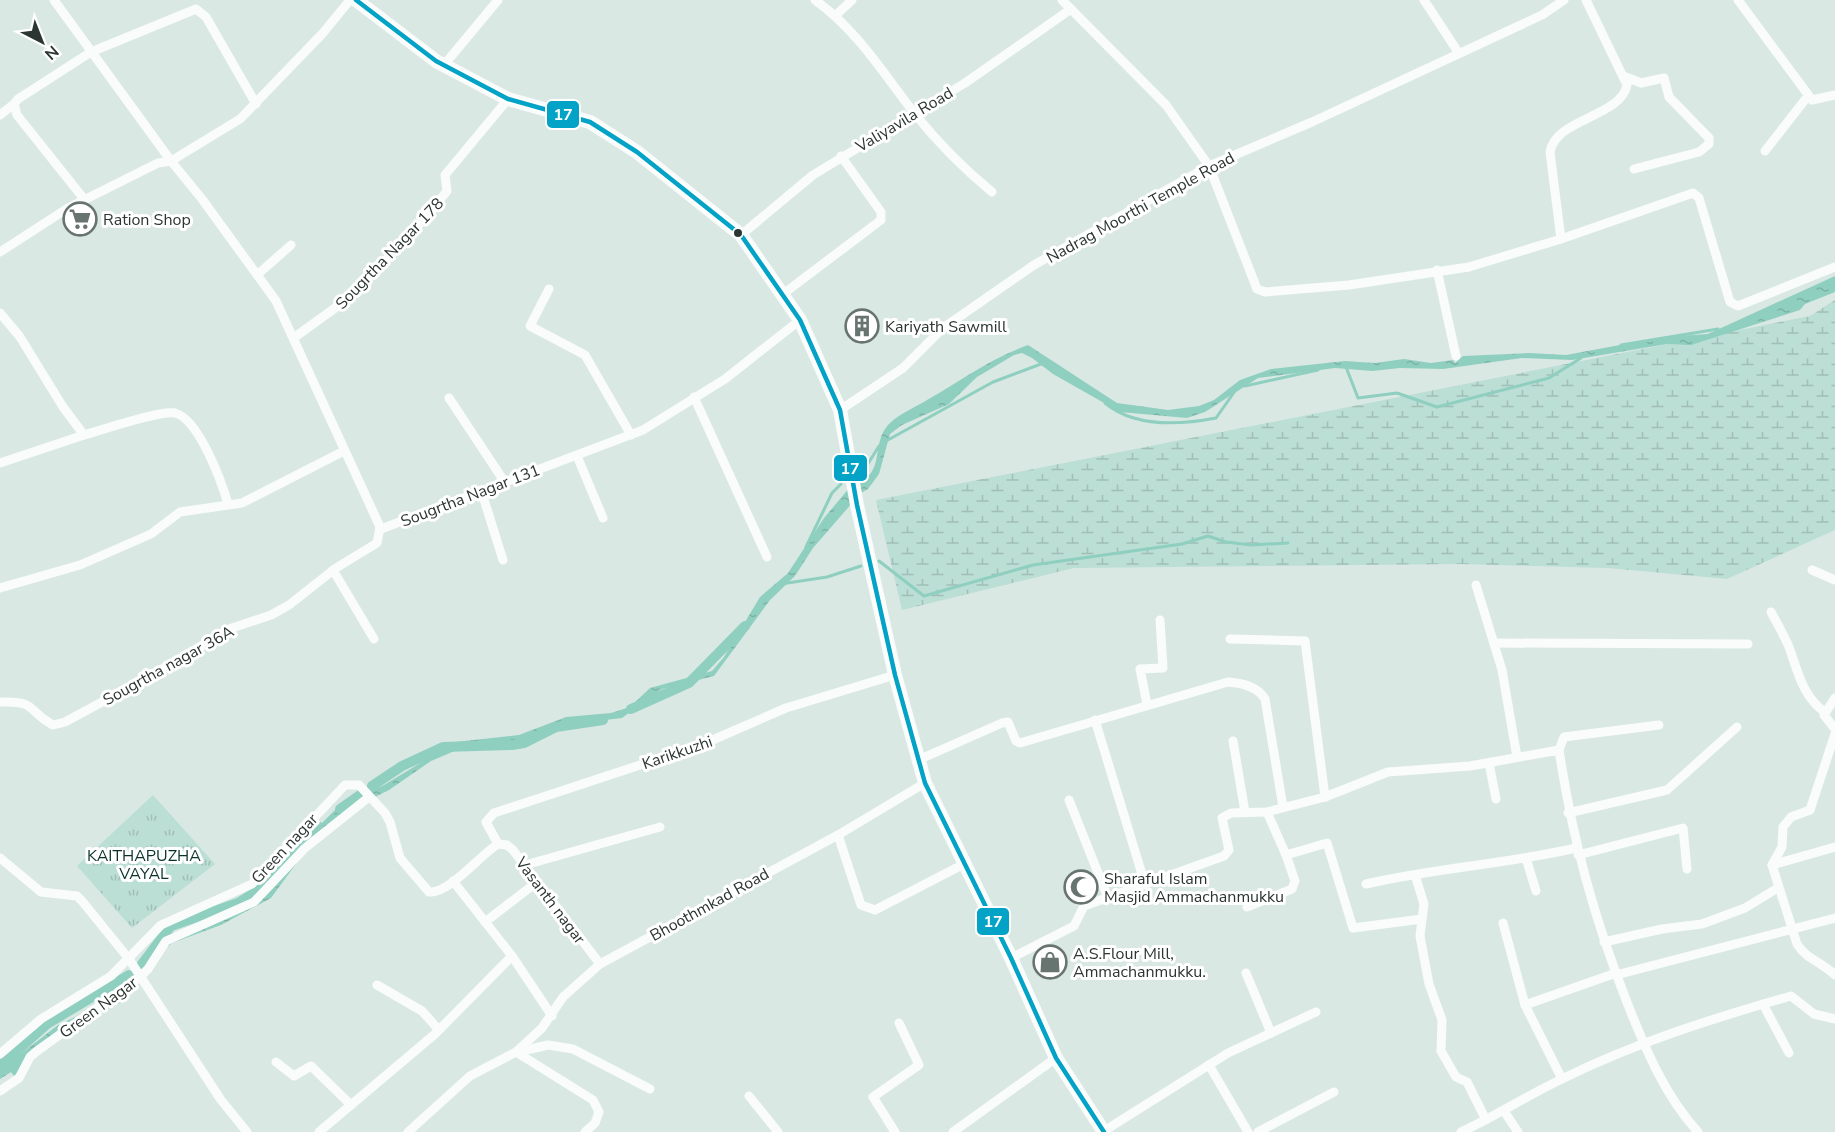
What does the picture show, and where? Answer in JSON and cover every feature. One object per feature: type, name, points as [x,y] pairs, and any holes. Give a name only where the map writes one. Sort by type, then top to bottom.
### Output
[{"type":"main road","points":[[356,0],[444,65],[508,99],[590,122],[637,152],[741,235],[783,294],[800,320],[840,410],[857,505],[896,675],[925,783],[1011,958],[1056,1058],[1104,1132]]},
{"type":"street","name":"Sougrtha Nagar 131","points":[[54,0],[276,301],[295,337],[344,451],[381,529],[631,435],[725,379],[800,320]]},
{"type":"street","points":[[0,252],[84,199],[158,163],[171,161],[240,119],[323,33],[350,0]]},
{"type":"street","points":[[444,65],[498,0]]},
{"type":"street","points":[[815,0],[836,15],[859,39],[915,114],[963,168],[992,192]]},
{"type":"street","points":[[836,15],[852,0]]},
{"type":"street","points":[[1062,0],[1166,105],[1209,166],[1257,289],[1265,292],[1349,285],[1469,267],[1561,239],[1693,193],[1699,198],[1730,302],[1738,306],[1835,267]]},
{"type":"street","points":[[1424,0],[1458,52]]},
{"type":"street","name":"Nadrag Moorthi Temple Road","points":[[840,410],[903,368],[943,328],[1034,266],[1209,166],[1312,122],[1458,52],[1542,15],[1564,0]]},
{"type":"street","points":[[1561,239],[1550,152],[1551,144],[1561,134],[1621,98],[1626,92],[1626,77],[1586,0]]},
{"type":"street","points":[[1738,0],[1812,100],[1818,101],[1835,95]]},
{"type":"street","points":[[0,115],[18,99],[91,52],[196,9],[206,17],[256,104]]},
{"type":"street","name":"Valiyavila Road","points":[[741,235],[813,175],[1000,60],[1071,9]]},
{"type":"street","points":[[1626,77],[1641,82],[1664,78],[1669,97],[1709,138],[1708,144],[1699,152],[1634,169]]},
{"type":"street","points":[[1765,151],[1808,96]]},
{"type":"street","name":"Sougrtha Nagar 178","points":[[295,337],[353,295],[428,215],[447,191],[446,175],[508,99]]},
{"type":"street","points":[[14,104],[17,116],[84,199]]},
{"type":"street","points":[[783,294],[881,220],[881,212],[841,156]]},
{"type":"street","points":[[257,275],[291,245]]},
{"type":"street","points":[[1437,270],[1456,356]]},
{"type":"street","points":[[549,289],[530,326],[585,355],[631,435]]},
{"type":"street","points":[[0,313],[20,337],[63,407],[84,435]]},
{"type":"street","points":[[694,397],[767,557]]},
{"type":"street","points":[[449,398],[504,481]]},
{"type":"street","points":[[0,463],[84,435],[162,414],[176,413],[187,422],[198,437],[221,478],[228,504]]},
{"type":"street","points":[[0,588],[80,565],[151,534],[180,512],[242,503],[344,451]]},
{"type":"street","points":[[577,456],[603,518]]},
{"type":"street","points":[[481,490],[503,560]]},
{"type":"street","name":"Sougrtha nagar 36A","points":[[0,702],[21,702],[30,705],[45,721],[53,725],[65,722],[232,628],[271,615],[289,605],[333,570],[377,543],[379,526],[381,529]]},
{"type":"street","points":[[333,570],[374,639]]},
{"type":"street","points":[[1812,570],[1835,580]]},
{"type":"street","points":[[1476,585],[1502,670],[1517,757]]},
{"type":"street","points":[[1771,612],[1788,646],[1798,677],[1812,700],[1826,712]]},
{"type":"street","points":[[1147,704],[1140,669],[1163,668],[1160,620]]},
{"type":"street","points":[[1230,639],[1305,641],[1325,798]]},
{"type":"street","points":[[1494,643],[1748,644]]},
{"type":"street","name":"Karikkuzhi","points":[[498,844],[486,822],[494,813],[625,770],[654,758],[701,745],[786,708],[896,675]]},
{"type":"street","points":[[918,760],[1002,723],[1008,722],[1016,741],[1020,743],[1228,682],[1256,688],[1267,705],[1284,807]]},
{"type":"street","points":[[1835,698],[1824,715],[1835,729]]},
{"type":"street","points":[[1095,720],[1145,884]]},
{"type":"street","points":[[1659,725],[1564,737],[1559,750],[1568,813],[1577,852],[1604,942],[1644,1045],[1667,1092],[1696,1132]]},
{"type":"street","points":[[1568,813],[1667,790],[1737,727]]},
{"type":"street","points":[[1835,734],[1810,810],[1791,817],[1784,827],[1782,847],[1772,865],[1803,954],[1815,958],[1835,975]]},
{"type":"street","points":[[1233,741],[1245,812]]},
{"type":"street","points":[[1011,958],[1074,926],[1084,906],[1224,856],[1229,850],[1222,818],[1231,813],[1267,812],[1325,798],[1388,772],[1489,763],[1559,750]]},
{"type":"street","points":[[1489,763],[1496,799]]},
{"type":"street","name":"Bhoothmkad Road","points":[[516,1052],[542,1028],[563,997],[600,964],[838,835],[925,783]]},
{"type":"street","name":"Green nagar","points":[[0,1054],[41,1019],[111,976],[161,925],[252,884],[345,785],[358,785],[390,822],[400,858],[423,888],[435,893],[498,844]]},
{"type":"street","name":"Green Nagar","points":[[0,1091],[19,1078],[30,1057],[140,977],[148,969],[166,941],[254,902],[305,848],[369,797]]},
{"type":"street","points":[[1069,800],[1108,898]]},
{"type":"street","points":[[1246,907],[1292,889],[1295,881],[1267,812]]},
{"type":"street","points":[[525,866],[660,827]]},
{"type":"street","points":[[1366,884],[1445,868],[1577,852],[1683,828],[1687,869]]},
{"type":"street","points":[[838,835],[861,905],[870,910],[875,910],[964,864]]},
{"type":"street","points":[[1286,855],[1327,843],[1353,928],[1422,919]]},
{"type":"street","name":"Vasanth nagar","points":[[498,844],[507,845],[525,866],[600,964]]},
{"type":"street","points":[[1772,865],[1835,847]]},
{"type":"street","points":[[0,858],[41,892],[77,896],[129,959],[221,1100],[247,1132]]},
{"type":"street","points":[[1526,858],[1536,891]]},
{"type":"street","points":[[1415,875],[1424,904],[1420,936],[1429,984],[1442,1020],[1442,1051],[1456,1077],[1467,1082],[1486,1120]]},
{"type":"street","points":[[453,881],[512,956],[552,1016]]},
{"type":"street","points":[[485,922],[537,882]]},
{"type":"street","points":[[1604,942],[1702,924],[1746,908],[1776,889]]},
{"type":"street","points":[[1525,1005],[1616,974],[1835,918]]},
{"type":"street","points":[[1503,923],[1525,1005],[1562,1079]]},
{"type":"street","points":[[319,1132],[439,1030],[512,956]]},
{"type":"street","points":[[1246,973],[1271,1033]]},
{"type":"street","points":[[377,985],[422,1011],[439,1030]]},
{"type":"street","points":[[1461,1132],[1504,1112],[1562,1079],[1644,1045],[1763,1004],[1791,996],[1814,1014],[1835,1019]]},
{"type":"street","points":[[1763,1004],[1789,1053]]},
{"type":"street","points":[[1104,1132],[1209,1065],[1316,1012]]},
{"type":"street","points":[[895,1132],[873,1097],[919,1065],[899,1023]]},
{"type":"street","points":[[408,1132],[470,1077],[516,1052],[548,1045],[573,1049],[650,1089]]},
{"type":"street","points":[[516,1052],[593,1100],[599,1113],[595,1123],[585,1132]]},
{"type":"street","points":[[953,1132],[1056,1058]]},
{"type":"street","points":[[276,1062],[294,1076],[311,1066],[351,1105]]},
{"type":"street","points":[[1209,1065],[1248,1132]]},
{"type":"street","points":[[1258,1132],[1334,1092]]},
{"type":"street","points":[[749,1096],[778,1132]]},
{"type":"street","points":[[1504,1112],[1518,1132]]},
{"type":"green space","points":[[1835,300],[1835,530],[1727,579],[1608,568],[1460,564],[1074,568],[902,610],[876,500],[1810,316]]},
{"type":"green space","name":"KAITHAPUZHA VAYAL","points":[[153,795],[215,864],[132,928],[77,866]]},
{"type":"water","points":[[1835,276],[1835,292],[1805,304],[1800,310],[1691,345],[1667,344],[1572,360],[1522,358],[1443,369],[1400,368],[1372,371],[1335,368],[1258,378],[1205,412],[1187,418],[1120,412],[1053,374],[1022,353],[1014,355],[977,377],[949,404],[902,425],[890,434],[879,474],[868,489],[861,493],[858,482],[872,472],[880,441],[888,425],[902,414],[988,363],[1028,345],[1117,403],[1168,410],[1199,406],[1214,400],[1240,380],[1271,369],[1345,361],[1375,363],[1404,359],[1431,363],[1453,360],[1455,363],[1463,356],[1529,353],[1566,355],[1663,337],[1708,334]]},
{"type":"water","points":[[850,487],[853,502],[813,548],[795,576],[770,600],[714,676],[662,689],[622,718],[572,724],[522,742],[464,747],[431,761],[389,790],[367,801],[304,853],[271,898],[221,925],[172,943],[135,974],[164,936],[218,919],[256,900],[315,830],[338,807],[384,785],[455,742],[519,735],[566,717],[611,713],[630,707],[650,688],[712,671],[724,657],[760,597],[788,573],[824,518]]},
{"type":"water","points":[[134,981],[137,987],[120,1003],[90,1016],[46,1048],[14,1076],[11,1072],[0,1079],[0,1070],[58,1025],[110,1001]]},
{"type":"waterway","points":[[1621,345],[1718,329]]},
{"type":"waterway","points":[[1346,367],[1358,398],[1397,393],[1437,407],[1549,378],[1581,358]]},
{"type":"waterway","points":[[886,441],[993,382],[1041,364]]},
{"type":"waterway","points":[[1245,386],[1318,370]]},
{"type":"waterway","points":[[1105,403],[1117,411],[1144,421],[1188,422],[1216,418],[1235,391]]},
{"type":"waterway","points":[[861,475],[879,446]]},
{"type":"waterway","points":[[806,547],[832,493],[841,484]]},
{"type":"waterway","points":[[879,561],[924,596],[1033,565],[1182,544],[1208,536],[1226,542],[1251,545],[1288,543]]},
{"type":"waterway","points":[[781,584],[827,577],[861,566]]},
{"type":"waterway","points":[[631,709],[689,683],[745,626]]},
{"type":"waterway","points":[[372,786],[402,766],[443,747],[524,743],[556,727],[603,720]]},
{"type":"waterway","points":[[340,809],[360,795]]},
{"type":"waterway","points":[[142,964],[171,926],[238,903],[259,890],[319,827]]},
{"type":"waterway","points":[[0,1066],[47,1024],[129,975]]},
{"type":"transit line","name":"17","points":[[356,0],[436,61],[508,99],[590,122],[637,152],[741,235],[800,320],[840,410],[857,505],[895,675],[925,783],[1011,958],[1056,1058],[1104,1132]]},
{"type":"place","name":"Ration Shop","points":[[80,219]]},
{"type":"place","name":"Kariyath Sawmill","points":[[862,326]]},
{"type":"place","name":"Sharaful Islam Masjid Ammachanmukku","points":[[1081,887]]},
{"type":"place","name":"A.S.Flour Mill, Ammachanmukku.","points":[[1050,962]]}]
